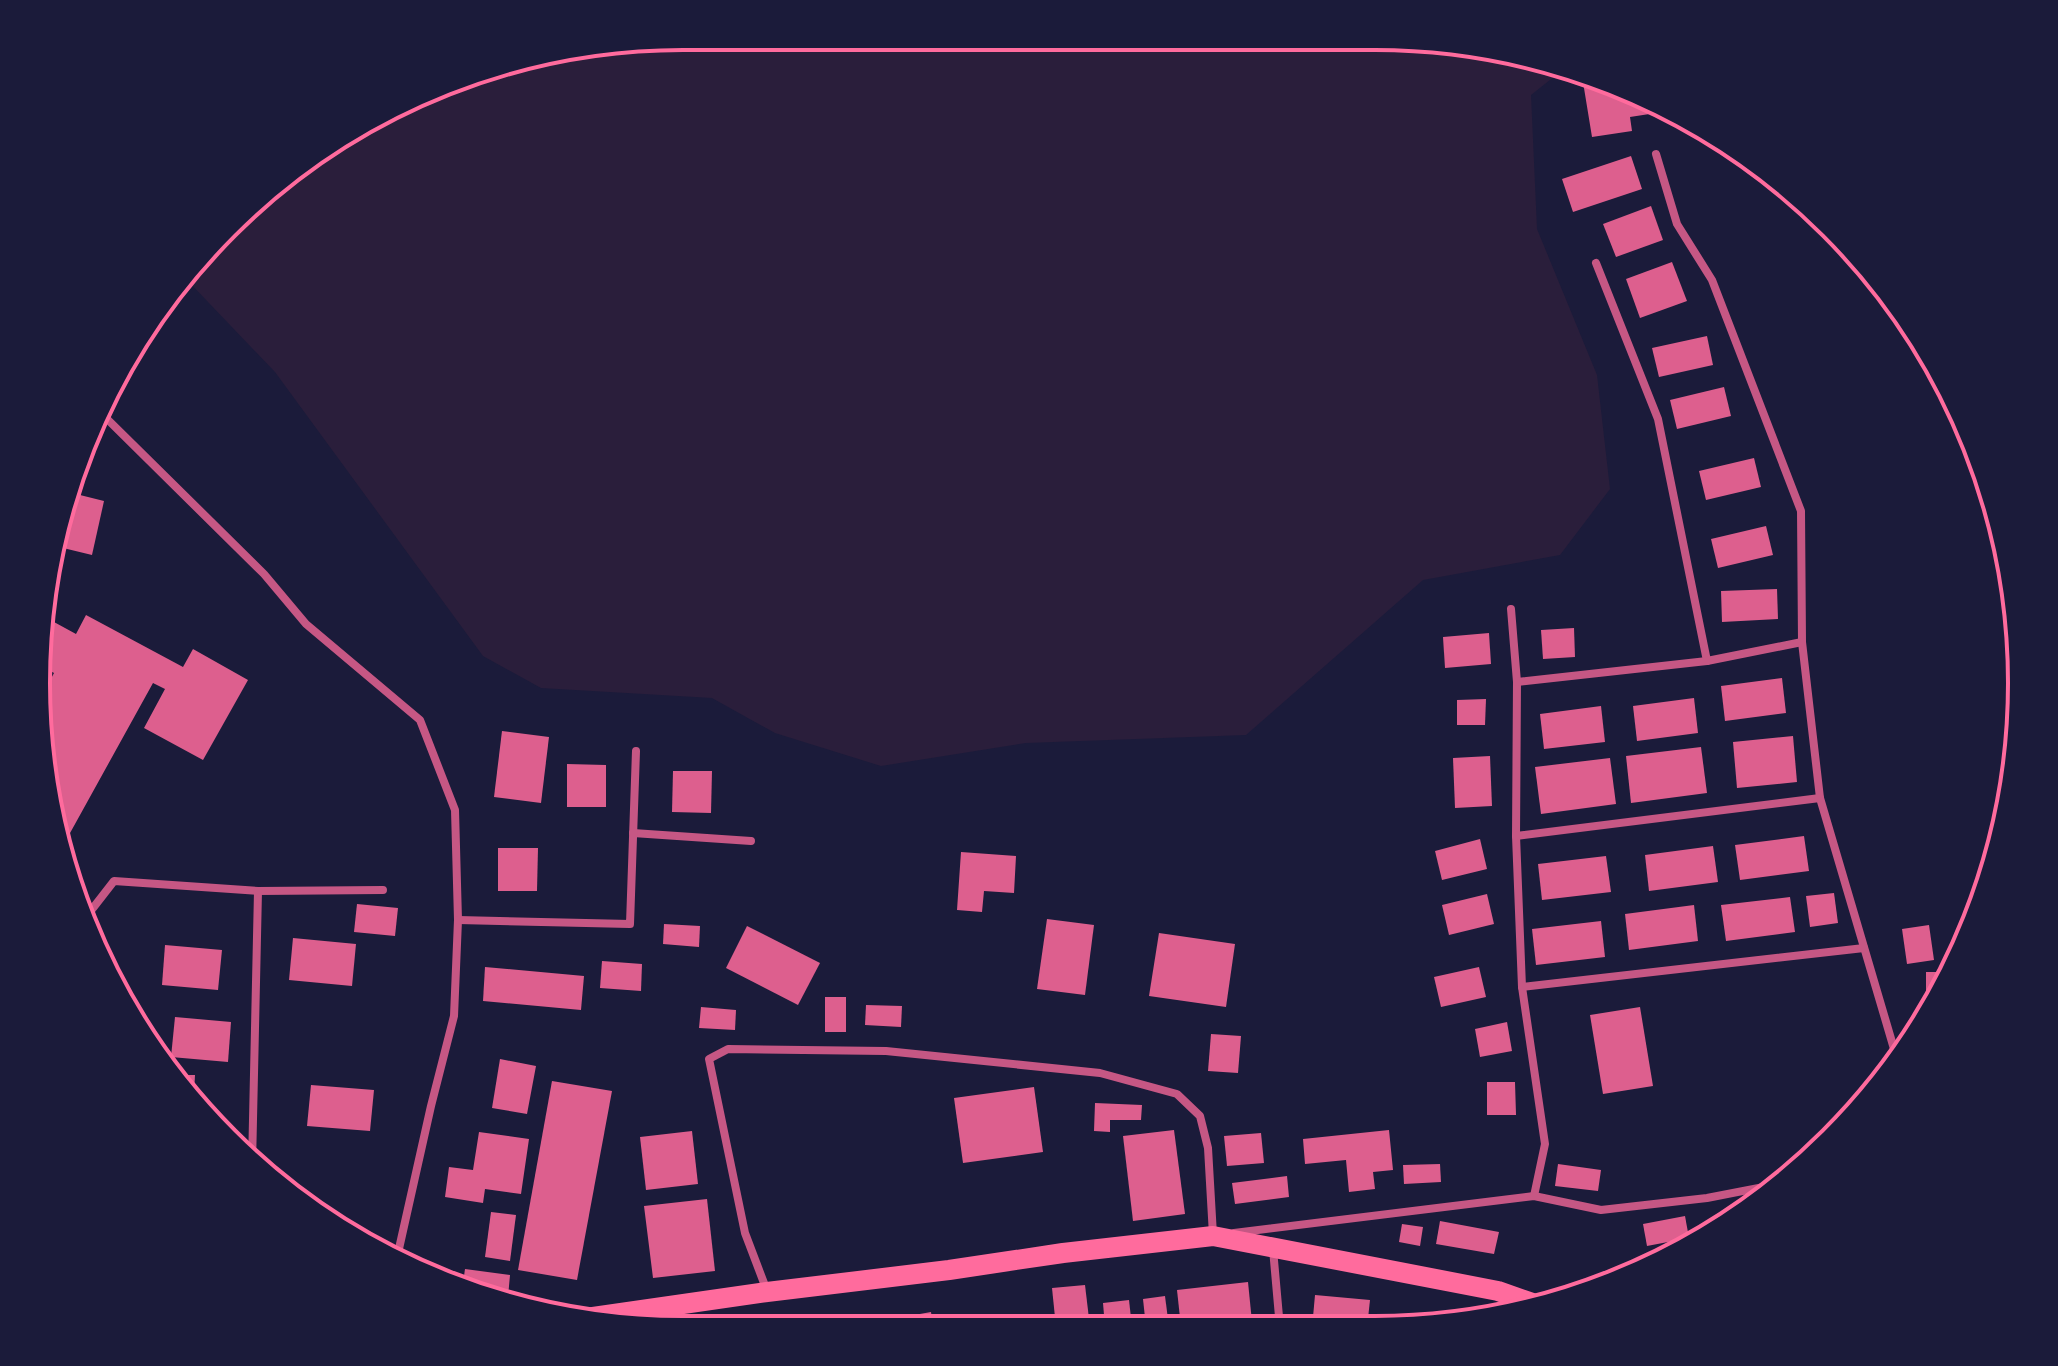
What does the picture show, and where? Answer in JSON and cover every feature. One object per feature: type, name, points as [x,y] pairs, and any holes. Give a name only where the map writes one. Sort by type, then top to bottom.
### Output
[{"type":"main road","points":[[621,1313],[1063,1253],[1213,1236],[1498,1291],[1511,1301]]},
{"type":"street","points":[[1656,154],[1677,224],[1712,280],[1801,511],[1802,642],[1820,798],[1893,1046]]},
{"type":"street","points":[[1596,263],[1658,419],[1707,661]]},
{"type":"street","points":[[108,420],[264,574],[306,624],[420,720],[455,810],[458,920],[454,1016],[399,1249]]},
{"type":"street","points":[[1511,609],[1517,682],[1516,836],[1522,987],[1545,1144],[1534,1196]]},
{"type":"street","points":[[1517,682],[1707,661],[1802,642]]},
{"type":"street","points":[[458,920],[630,924],[636,751]]},
{"type":"street","points":[[1516,836],[1820,798]]},
{"type":"street","points":[[633,833],[751,841]]},
{"type":"street","points":[[92,909],[114,881],[258,891],[383,890]]},
{"type":"street","points":[[252,1147],[258,891]]},
{"type":"street","points":[[1522,987],[1864,948]]},
{"type":"street","points":[[767,1292],[745,1233],[709,1059],[728,1049],[901,1053],[1100,1073],[1177,1094],[1200,1116],[1208,1148],[1213,1236],[1534,1196],[1601,1210],[1707,1198],[1755,1189]]},
{"type":"street","points":[[1273,1249],[1279,1316]]},
{"type":"shaded area","points":[[683,50],[1416,51],[1498,62],[1554,77],[1531,95],[1537,229],[1597,375],[1610,489],[1560,555],[1423,580],[1246,735],[1026,743],[881,766],[775,733],[712,698],[541,688],[483,656],[275,372],[192,285],[207,266],[266,207],[331,157],[366,135],[441,98],[519,72],[600,55]]},
{"type":"building","points":[[1584,86],[1652,114],[1630,117],[1632,131],[1592,137]]},
{"type":"building","points":[[1631,156],[1642,189],[1573,212],[1562,179]]},
{"type":"building","points":[[1651,206],[1663,240],[1616,257],[1603,224]]},
{"type":"building","points":[[1672,262],[1687,301],[1640,318],[1626,279]]},
{"type":"building","points":[[1707,336],[1713,365],[1659,377],[1652,348]]},
{"type":"building","points":[[1724,387],[1731,416],[1677,429],[1670,400]]},
{"type":"building","points":[[1754,458],[1761,487],[1706,500],[1699,471]]},
{"type":"building","points":[[79,495],[104,501],[92,555],[65,548]]},
{"type":"building","points":[[1766,526],[1773,555],[1718,568],[1711,539]]},
{"type":"building","points":[[1777,589],[1778,619],[1722,622],[1721,591]]},
{"type":"building","points":[[86,615],[183,667],[193,649],[248,680],[203,760],[144,728],[165,689],[153,683],[69,835],[55,766],[51,724],[53,621],[76,634]]},
{"type":"building","points":[[1574,628],[1575,657],[1543,659],[1541,630]]},
{"type":"building","points":[[1489,633],[1491,664],[1445,668],[1443,637]]},
{"type":"building","points":[[1782,678],[1786,713],[1725,721],[1721,686]]},
{"type":"building","points":[[1694,698],[1698,733],[1637,741],[1633,706]]},
{"type":"building","points":[[1486,699],[1485,725],[1457,725],[1457,700]]},
{"type":"building","points":[[1601,706],[1605,742],[1544,749],[1540,714]]},
{"type":"building","points":[[502,731],[549,737],[541,803],[494,797]]},
{"type":"building","points":[[1793,736],[1797,782],[1737,788],[1733,742]]},
{"type":"building","points":[[1701,747],[1707,793],[1631,803],[1626,756]]},
{"type":"building","points":[[1490,756],[1492,806],[1455,808],[1453,758]]},
{"type":"building","points":[[1610,758],[1616,804],[1541,814],[1535,767]]},
{"type":"building","points":[[567,764],[606,765],[606,807],[567,807]]},
{"type":"building","points":[[673,771],[712,771],[711,813],[672,812]]},
{"type":"building","points":[[1804,836],[1809,871],[1740,880],[1735,845]]},
{"type":"building","points":[[1480,839],[1487,869],[1442,880],[1435,851]]},
{"type":"building","points":[[1713,846],[1718,882],[1649,891],[1645,855]]},
{"type":"building","points":[[498,848],[538,848],[537,891],[498,891]]},
{"type":"building","points":[[961,852],[1016,856],[1014,893],[984,891],[982,912],[957,910]]},
{"type":"building","points":[[1606,856],[1611,892],[1542,900],[1538,864]]},
{"type":"building","points":[[1834,893],[1838,923],[1810,927],[1806,896]]},
{"type":"building","points":[[1487,894],[1494,924],[1449,935],[1442,905]]},
{"type":"building","points":[[1790,897],[1795,932],[1726,941],[1721,905]]},
{"type":"building","points":[[357,904],[398,908],[395,936],[354,932]]},
{"type":"building","points":[[1694,905],[1698,941],[1629,950],[1625,914]]},
{"type":"building","points":[[1047,919],[1094,925],[1085,995],[1037,989]]},
{"type":"building","points":[[1601,921],[1605,957],[1536,965],[1532,929]]},
{"type":"building","points":[[664,924],[700,926],[699,947],[663,944]]},
{"type":"building","points":[[1929,925],[1934,960],[1907,964],[1902,929]]},
{"type":"building","points":[[747,926],[820,963],[798,1005],[726,968]]},
{"type":"building","points":[[1159,933],[1235,944],[1226,1007],[1149,996]]},
{"type":"building","points":[[293,938],[356,944],[352,986],[289,980]]},
{"type":"building","points":[[165,945],[222,950],[218,990],[162,985]]},
{"type":"building","points":[[602,961],[642,964],[641,991],[600,988]]},
{"type":"building","points":[[485,967],[584,976],[581,1010],[483,1001]]},
{"type":"building","points":[[1479,967],[1486,997],[1441,1007],[1434,977]]},
{"type":"building","points":[[1926,972],[1938,972],[1927,993]]},
{"type":"building","points":[[825,997],[846,997],[846,1032],[825,1032]]},
{"type":"building","points":[[866,1005],[902,1006],[901,1027],[865,1025]]},
{"type":"building","points":[[701,1007],[736,1010],[735,1030],[699,1028]]},
{"type":"building","points":[[1640,1007],[1653,1086],[1603,1094],[1590,1015]]},
{"type":"building","points":[[175,1017],[231,1022],[228,1062],[171,1055]]},
{"type":"building","points":[[1507,1022],[1512,1051],[1480,1057],[1475,1029]]},
{"type":"building","points":[[1211,1034],[1241,1036],[1238,1073],[1208,1071]]},
{"type":"building","points":[[500,1059],[536,1066],[527,1114],[492,1108]]},
{"type":"building","points":[[552,1081],[612,1091],[577,1280],[518,1270]]},
{"type":"building","points":[[1487,1082],[1515,1082],[1516,1115],[1487,1115]]},
{"type":"building","points":[[311,1085],[374,1090],[370,1131],[307,1126]]},
{"type":"building","points":[[1034,1087],[1043,1152],[963,1163],[954,1098]]},
{"type":"building","points":[[1095,1103],[1142,1105],[1141,1120],[1110,1120],[1110,1132],[1094,1131]]},
{"type":"building","points":[[1174,1130],[1185,1214],[1133,1221],[1123,1136]]},
{"type":"building","points":[[1389,1130],[1393,1170],[1373,1172],[1375,1189],[1349,1192],[1346,1160],[1305,1164],[1303,1139]]},
{"type":"building","points":[[692,1131],[698,1184],[646,1190],[640,1137]]},
{"type":"building","points":[[479,1132],[529,1139],[521,1194],[485,1189],[483,1203],[445,1197],[449,1167],[473,1170]]},
{"type":"building","points":[[1261,1133],[1264,1163],[1227,1166],[1224,1136]]},
{"type":"building","points":[[1440,1164],[1441,1182],[1404,1184],[1403,1165]]},
{"type":"building","points":[[1558,1164],[1601,1170],[1598,1191],[1555,1186]]},
{"type":"building","points":[[1287,1176],[1289,1197],[1235,1204],[1232,1183]]},
{"type":"building","points":[[707,1199],[715,1271],[653,1278],[644,1206]]},
{"type":"building","points":[[491,1212],[516,1215],[510,1261],[485,1257]]},
{"type":"building","points":[[1685,1216],[1688,1233],[1674,1241],[1647,1246],[1643,1224]]},
{"type":"building","points":[[1440,1221],[1499,1232],[1494,1254],[1436,1244]]},
{"type":"building","points":[[1402,1224],[1423,1227],[1420,1246],[1399,1242]]},
{"type":"building","points":[[465,1269],[510,1275],[509,1291],[480,1282],[464,1276]]},
{"type":"building","points":[[1248,1282],[1251,1316],[1180,1316],[1177,1290]]},
{"type":"building","points":[[1085,1285],[1089,1316],[1055,1316],[1052,1288]]},
{"type":"building","points":[[1315,1295],[1370,1300],[1368,1316],[1313,1316]]},
{"type":"building","points":[[1165,1296],[1168,1316],[1145,1316],[1143,1299]]},
{"type":"building","points":[[1129,1300],[1131,1316],[1104,1316],[1103,1303]]},
{"type":"building","points":[[931,1312],[932,1316],[909,1316]]}]
